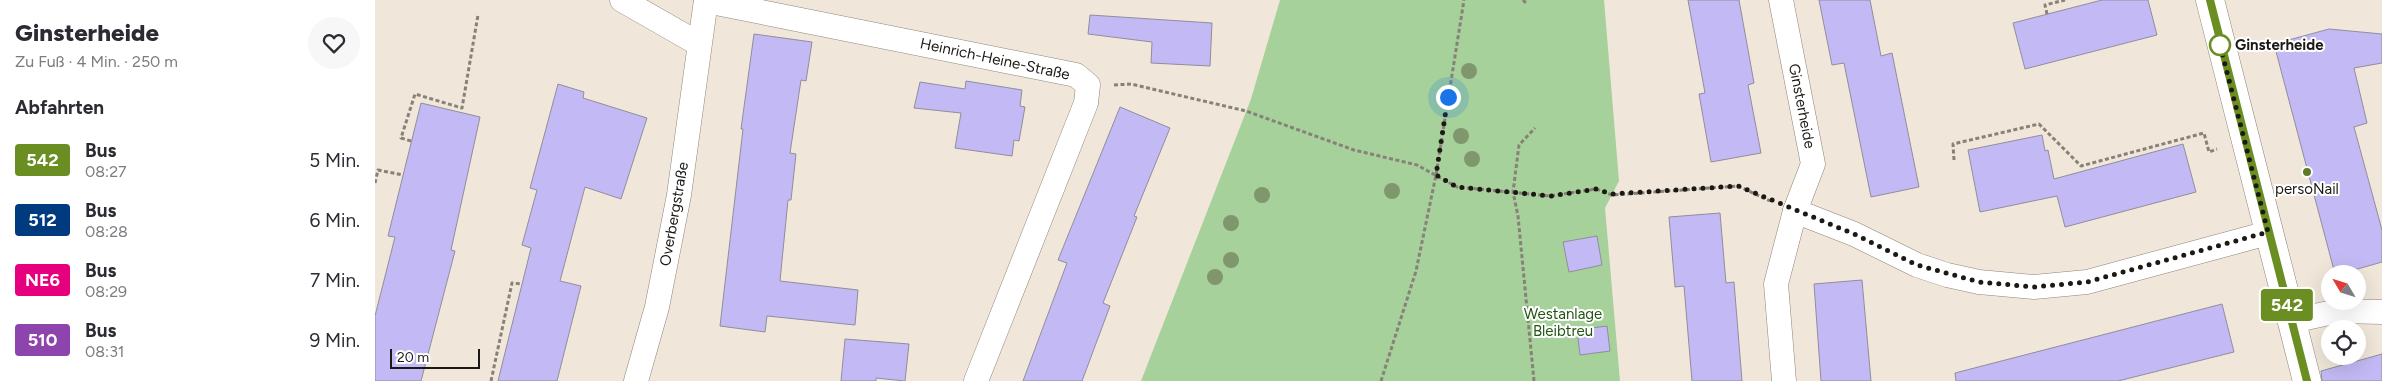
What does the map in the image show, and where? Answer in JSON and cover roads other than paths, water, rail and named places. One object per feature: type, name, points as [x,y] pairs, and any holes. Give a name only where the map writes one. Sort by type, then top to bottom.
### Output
[{"type":"street","points":[[622,0],[699,44]]},
{"type":"street","name":"Overbergstraße","points":[[636,381],[657,307],[679,195],[706,0]]},
{"type":"street","name":"Heinrich-Heine-Straße","points":[[706,0],[1075,75],[1088,86],[1086,103],[976,381]]},
{"type":"street","name":"Ginsterheide","points":[[1781,0],[1813,164],[1795,211],[1776,284],[1784,381]]},
{"type":"street","points":[[2210,0],[2307,381]]},
{"type":"street","points":[[1795,211],[1854,234],[1917,265],[1947,275],[1979,282],[2034,287],[2087,282],[2268,232]]},
{"type":"street","points":[[2291,321],[2337,311],[2382,312]]},
{"type":"place","name":"Ginsterheide","points":[[2220,45]]},
{"type":"place","name":"persoNail","points":[[2307,172]]},
{"type":"park label","name":"Westanlage Bleibtreu","points":[[1563,322]]}]
